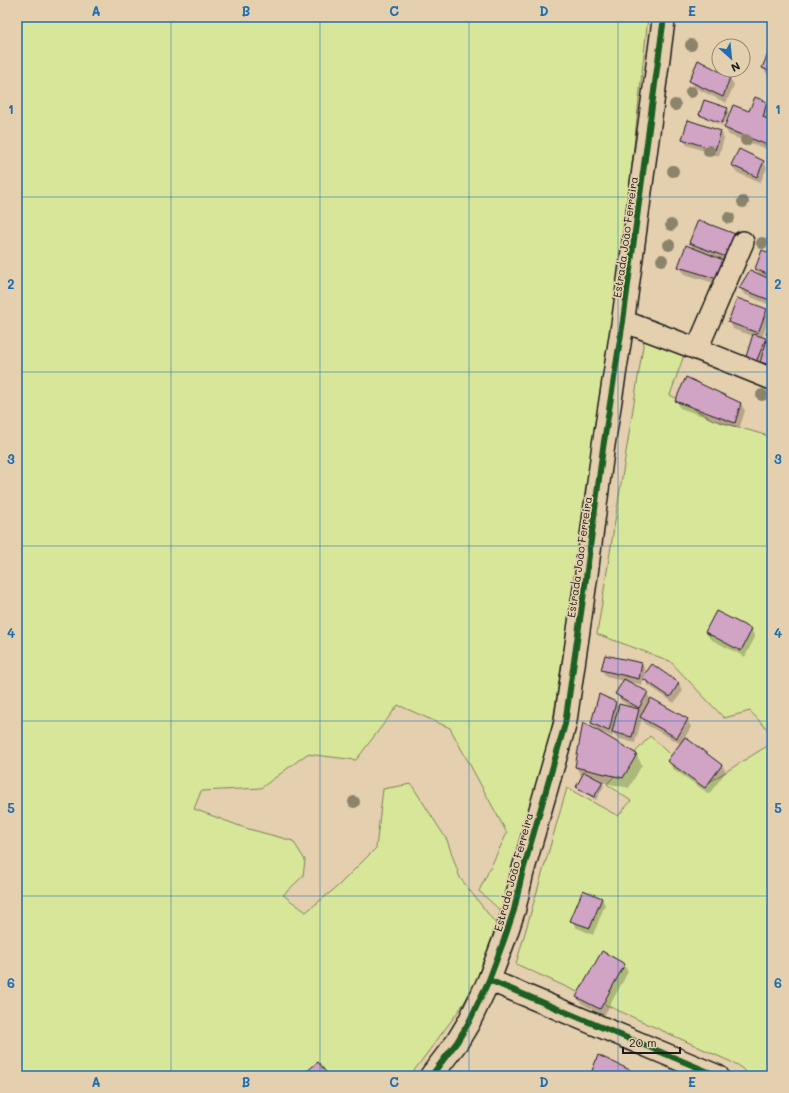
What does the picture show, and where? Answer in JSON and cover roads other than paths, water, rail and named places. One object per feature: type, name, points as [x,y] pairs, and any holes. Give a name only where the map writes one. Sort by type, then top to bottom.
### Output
[{"type":"street","name":"Estrada João Ferreira","points":[[431,1076],[469,1022],[489,980],[514,910],[522,874],[565,724],[603,448],[624,322],[664,17]]},
{"type":"street","points":[[697,349],[744,242]]},
{"type":"street","points":[[624,322],[697,349],[772,380]]},
{"type":"street","points":[[489,980],[718,1076]]}]
